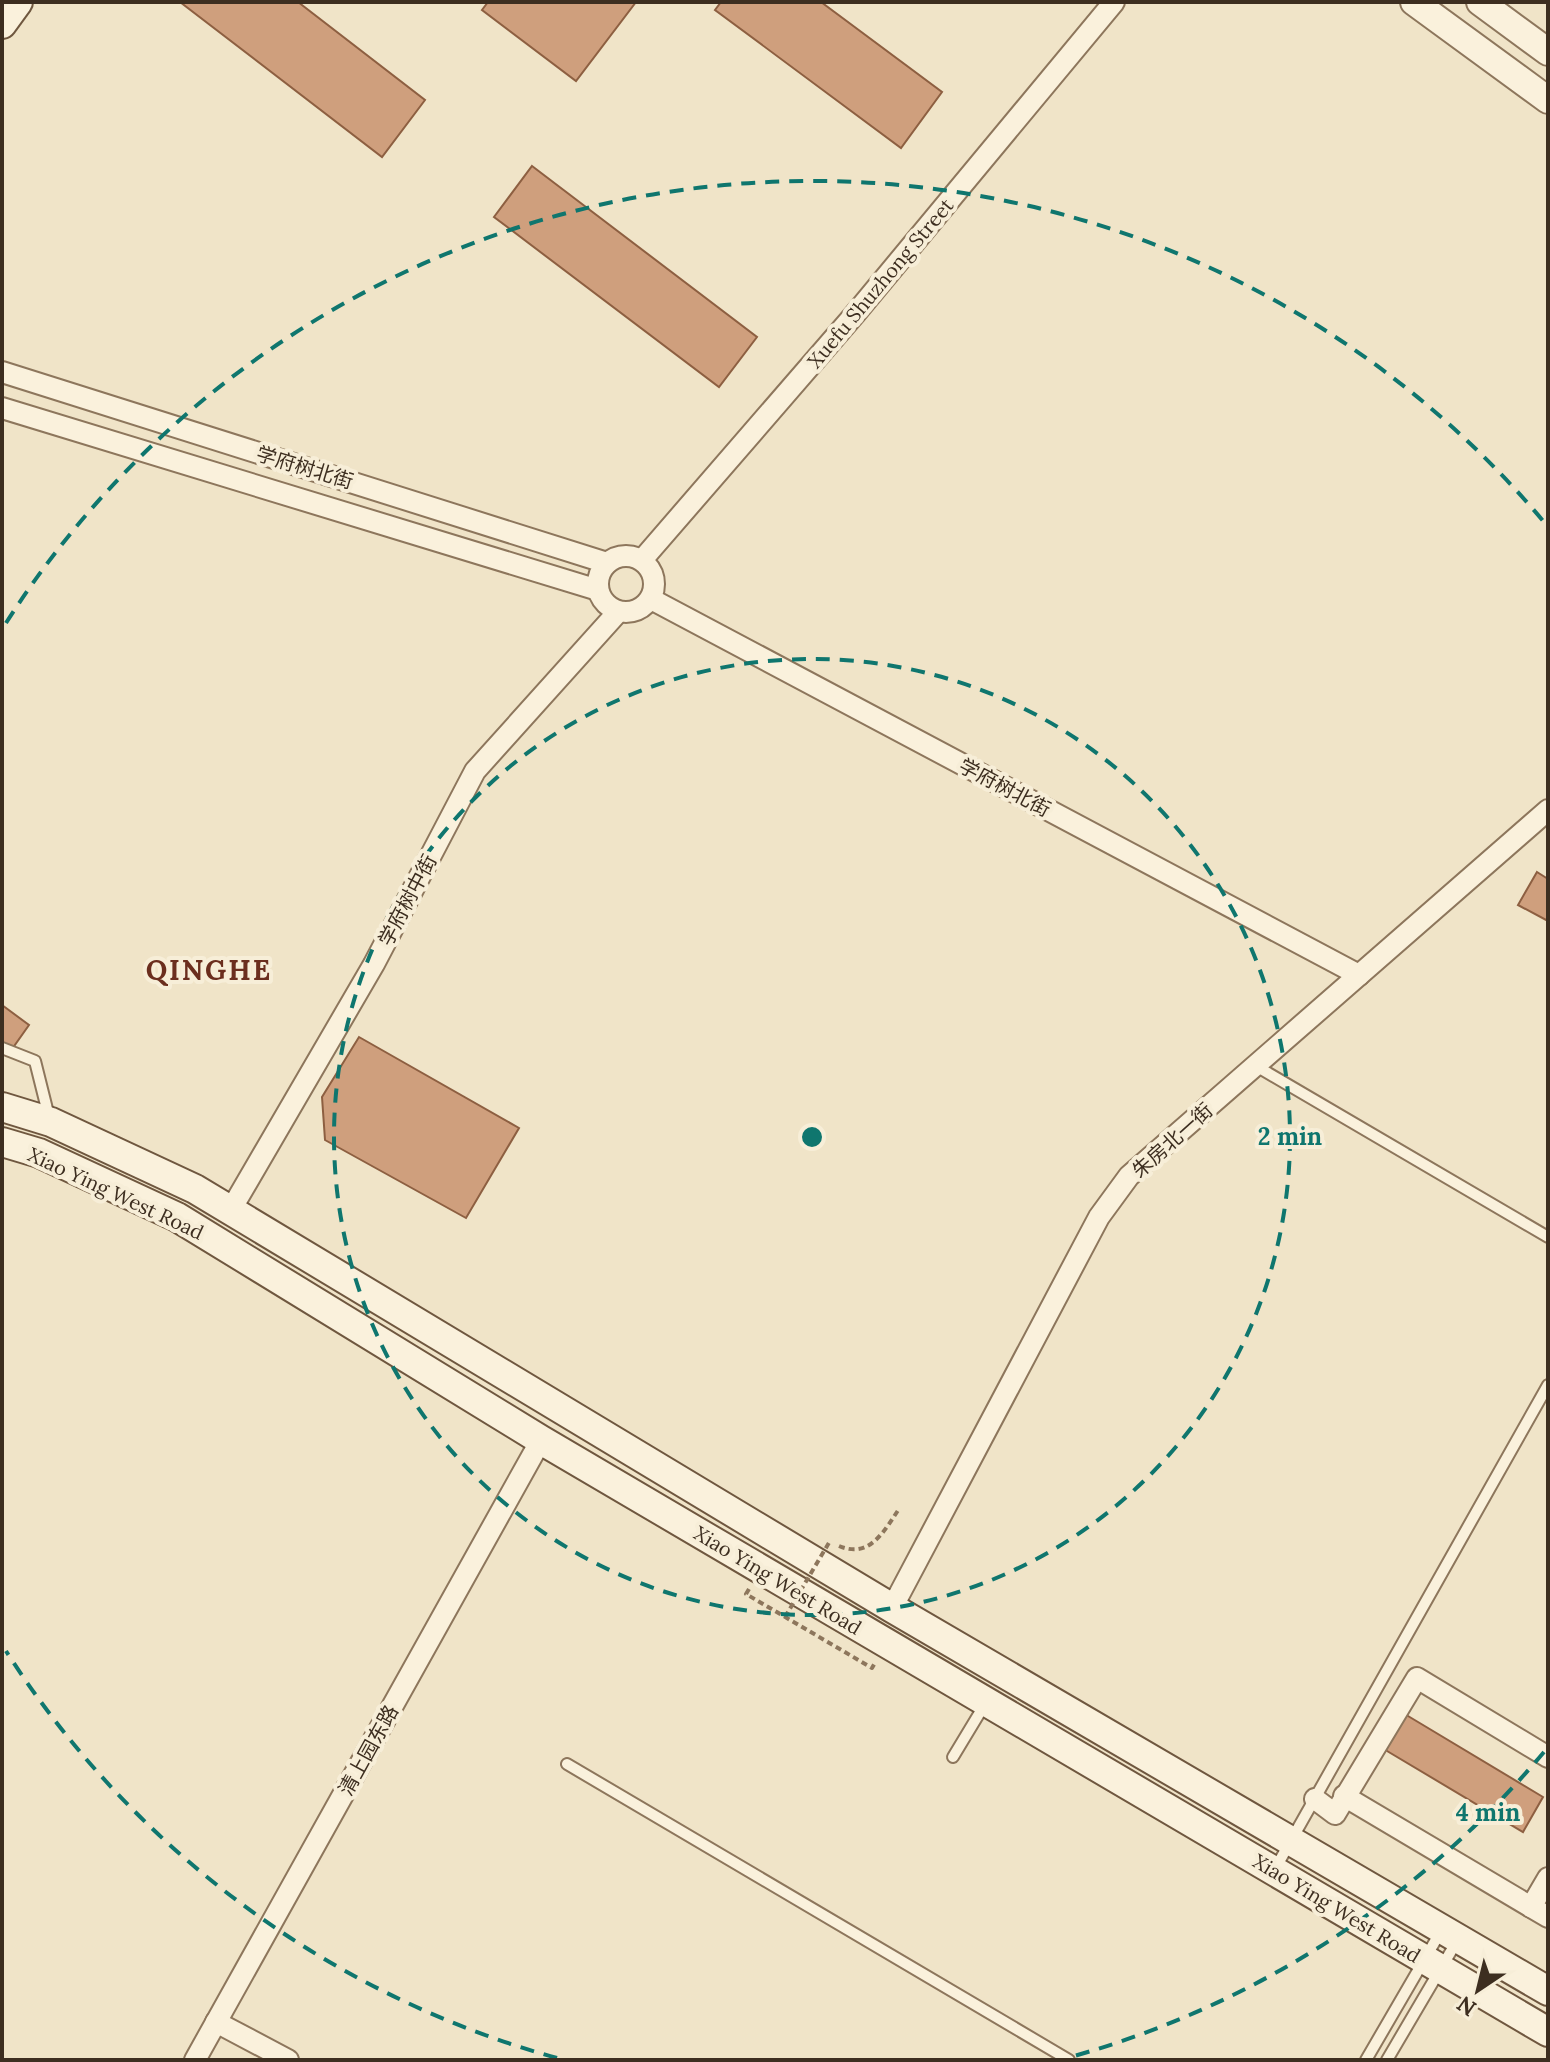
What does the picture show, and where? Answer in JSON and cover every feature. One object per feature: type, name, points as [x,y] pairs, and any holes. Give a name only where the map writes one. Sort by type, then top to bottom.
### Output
[{"type":"main road","points":[[2,24],[18,2]]},
{"type":"main road","name":"Xiao Ying West Road","points":[[2,1107],[51,1122],[195,1189],[229,1213],[892,1608],[1548,1991]]},
{"type":"main road","name":"Xiao Ying West Road","points":[[2,1142],[39,1153],[177,1217],[541,1440],[1548,2032]]},
{"type":"street","name":"Xuefu Shuzhong Street","points":[[642,560],[855,314],[1114,2]]},
{"type":"street","points":[[1414,2],[1548,100]]},
{"type":"street","points":[[1480,2],[1548,52]]},
{"type":"street","name":"学府树北街","points":[[2,372],[607,563]]},
{"type":"street","name":"学府树北街","points":[[2,408],[598,590]]},
{"type":"street","points":[[629,555],[642,560],[651,570],[655,583],[651,599],[638,611],[618,612],[605,604],[598,590],[598,576],[607,563],[629,555]]},
{"type":"street","name":"学府树北街","points":[[651,599],[1359,975]]},
{"type":"street","name":"学府树中街","points":[[229,1213],[374,964],[475,771],[618,612]]},
{"type":"street","name":"朱房北一街","points":[[892,1608],[1099,1217],[1129,1176],[1548,810]]},
{"type":"street","name":"清上园东路","points":[[195,2060],[541,1440]]},
{"type":"street","points":[[1315,1799],[1335,1814],[1417,1678],[1548,1757]]},
{"type":"street","points":[[1344,1796],[1539,1912],[1548,1878]]},
{"type":"street","points":[[216,2022],[288,2060]]},
{"type":"lane","points":[[2,1048],[35,1061],[51,1122]]},
{"type":"lane","points":[[1256,1066],[1548,1237]]},
{"type":"lane","points":[[1274,1871],[1548,1385]]},
{"type":"lane","points":[[953,1757],[986,1702]]},
{"type":"lane","points":[[567,1764],[1069,2060]]},
{"type":"lane","points":[[1387,2060],[1450,1934]]},
{"type":"lane","points":[[1366,2060],[1433,1965],[1450,1934]]},
{"type":"path","points":[[821,1536],[843,1548],[875,1543],[899,1509]]},
{"type":"path","points":[[785,1617],[830,1541]]},
{"type":"path","points":[[752,1597],[872,1668],[877,1659]]},
{"type":"building","points":[[180,2],[298,2],[425,100],[382,157]]},
{"type":"building","points":[[488,2],[636,2],[576,81],[482,10]]},
{"type":"building","points":[[721,2],[821,2],[942,92],[901,148],[715,10]]},
{"type":"building","points":[[532,166],[757,337],[719,387],[494,217]]},
{"type":"building","points":[[1537,872],[1548,879],[1548,921],[1518,905]]},
{"type":"building","points":[[2,1005],[29,1025],[12,1049],[2,1042]]},
{"type":"building","points":[[359,1037],[519,1128],[466,1218],[325,1140],[322,1097]]},
{"type":"building","points":[[1403,1713],[1543,1797],[1523,1832],[1382,1748]]},
{"type":"district","name":"QINGHE","points":[[209,970]]}]
